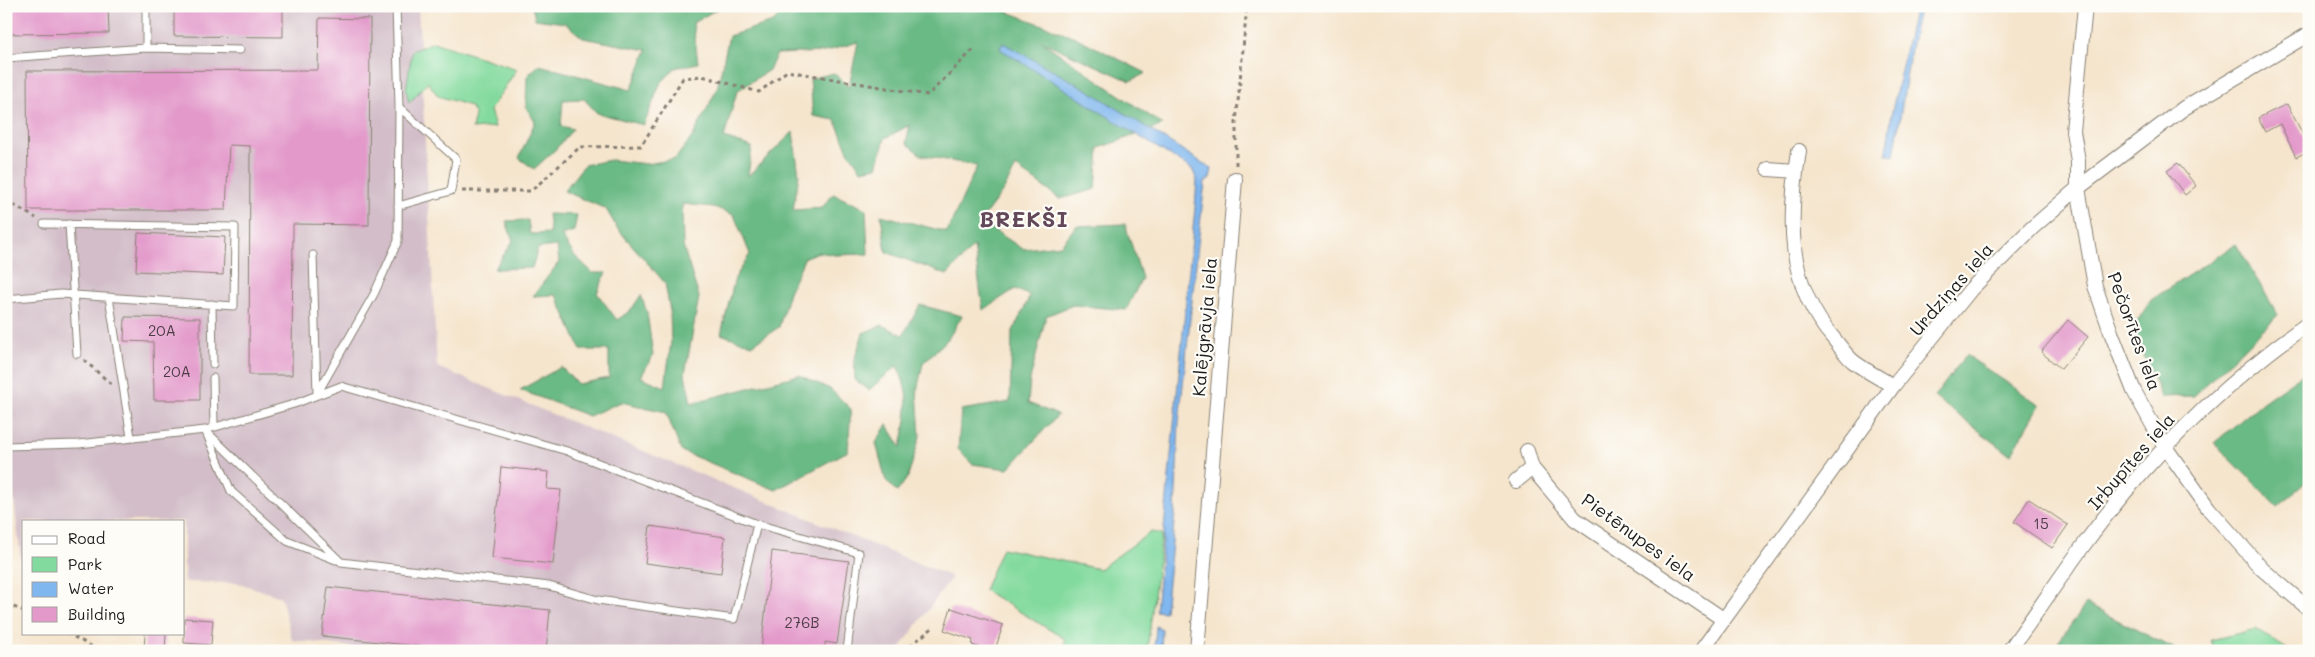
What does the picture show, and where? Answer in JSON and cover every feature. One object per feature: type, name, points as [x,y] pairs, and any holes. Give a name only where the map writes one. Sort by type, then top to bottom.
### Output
[{"type":"street","name":"Pečorītes iela","points":[[2085,6],[2073,131],[2078,161],[2078,188],[2095,286],[2134,391],[2165,447],[2209,509],[2262,569],[2309,609]]},
{"type":"street","name":"Urdziņas iela","points":[[1701,651],[1893,386],[1971,289],[2032,228],[2078,188],[2184,108],[2309,34]]},
{"type":"street","points":[[1799,151],[1796,171],[1792,250],[1800,283],[1818,321],[1852,361],[1893,386]]},
{"type":"street","points":[[1768,169],[1796,171]]},
{"type":"street","name":"Kalējgrāvja iela","points":[[1197,651],[1235,179]]},
{"type":"street","name":"Irbupītes iela","points":[[2009,651],[2090,538],[2125,493],[2165,447],[2239,377],[2274,348],[2309,323]]},
{"type":"street","name":"Pietēnupes iela","points":[[1527,451],[1532,468],[1576,519],[1723,620]]},
{"type":"street","points":[[1516,481],[1532,468]]},
{"type":"lane","points":[[146,6],[146,48]]},
{"type":"lane","points":[[317,395],[374,294],[398,241],[399,107],[396,6]]},
{"type":"lane","points":[[6,58],[146,48],[240,50]]},
{"type":"lane","points":[[398,206],[451,191],[456,159],[399,107]]},
{"type":"lane","points":[[6,299],[72,295],[234,306],[235,227],[44,224]]},
{"type":"lane","points":[[69,224],[77,354]]},
{"type":"lane","points":[[313,255],[317,395]]},
{"type":"lane","points":[[109,297],[131,437]]},
{"type":"lane","points":[[212,304],[213,364]]},
{"type":"lane","points":[[213,378],[214,427]]},
{"type":"lane","points":[[6,446],[79,444],[205,430],[341,386],[567,451],[757,524],[859,553],[848,651]]},
{"type":"lane","points":[[205,430],[231,491],[287,541],[341,562],[549,586],[598,600],[734,619],[757,524]]},
{"type":"lane","points":[[205,430],[341,562]]},
{"type":"path","points":[[1235,179],[1236,123],[1247,6]]},
{"type":"path","points":[[451,191],[532,191],[580,147],[641,146],[683,78],[702,76],[759,92],[787,71],[928,95],[976,47]]},
{"type":"path","points":[[6,201],[44,224]]},
{"type":"path","points":[[77,354],[125,396]]},
{"type":"path","points":[[6,604],[22,610]]},
{"type":"path","points":[[904,651],[935,626]]},
{"type":"path","points":[[69,634],[100,651]]},
{"type":"path","points":[[6,648],[9,651]]},
{"type":"shaded area","points":[[6,6],[418,6],[437,367],[952,577],[898,651],[390,651],[292,640],[281,597],[239,583],[185,582],[185,520],[22,520],[22,569],[9,456],[6,456]]},
{"type":"green space","points":[[532,6],[722,6],[693,23],[698,63],[675,68],[660,84],[644,125],[597,113],[584,99],[563,100],[561,126],[573,129],[555,150],[534,169],[519,158],[535,122],[526,107],[527,76],[539,65],[631,90],[647,50],[583,38],[565,23],[535,19]]},
{"type":"green space","points":[[789,6],[992,6],[1075,37],[1146,73],[1130,81],[1041,41],[1163,125],[1099,148],[1096,189],[1060,199],[1016,167],[1003,191],[980,221],[1023,249],[1061,245],[1076,226],[1125,224],[1142,278],[1126,310],[1073,305],[1046,316],[1030,380],[1028,403],[1058,415],[1008,469],[972,464],[958,449],[961,410],[1010,402],[1012,333],[1030,296],[1015,289],[983,310],[974,246],[947,275],[886,252],[881,215],[947,232],[977,166],[921,155],[906,143],[910,125],[885,138],[877,167],[861,170],[848,151],[835,120],[813,116],[810,79],[834,73],[849,87],[858,42],[824,52],[777,54],[769,70],[737,91],[724,138],[752,147],[748,176],[793,132],[799,175],[793,210],[822,208],[833,194],[866,209],[868,254],[835,255],[819,252],[805,257],[789,292],[779,327],[752,345],[721,334],[735,278],[750,254],[734,215],[714,207],[682,204],[683,246],[699,297],[685,374],[691,403],[799,375],[830,389],[851,409],[848,451],[776,490],[681,451],[666,412],[621,402],[589,416],[520,390],[561,367],[578,384],[609,378],[609,350],[581,350],[556,295],[533,296],[559,262],[557,246],[538,248],[532,268],[494,269],[513,241],[506,221],[528,220],[530,234],[550,233],[548,214],[577,215],[574,231],[561,235],[574,255],[593,273],[606,273],[597,293],[617,320],[631,310],[641,295],[647,313],[653,355],[641,377],[665,387],[671,342],[670,311],[665,283],[617,228],[606,209],[564,191],[584,165],[611,160],[647,164],[675,159],[693,136],[717,89],[729,36],[773,22]]},
{"type":"green space","points":[[433,42],[517,69],[490,110],[495,127],[472,129],[475,115],[470,106],[438,96],[428,82],[409,103],[406,90],[412,51]]},
{"type":"green space","points":[[2236,244],[2278,315],[2194,396],[2161,397],[2132,329],[2151,300]]},
{"type":"green space","points":[[920,305],[962,316],[948,339],[923,363],[917,391],[920,436],[908,477],[897,492],[886,481],[876,443],[887,424],[901,447],[907,406],[902,377],[897,366],[869,390],[855,380],[854,361],[863,333],[882,325],[903,335]]},
{"type":"green space","points":[[1966,355],[2040,405],[2011,455],[1934,397]]},
{"type":"green space","points":[[2307,371],[2309,479],[2278,507],[2214,443],[2264,401]]},
{"type":"green space","points":[[1151,532],[1162,534],[1147,651],[1064,651],[1065,639],[984,590],[1002,548],[1099,569]]},
{"type":"green space","points":[[2086,604],[2178,651],[2052,651]]},
{"type":"green space","points":[[2256,629],[2290,651],[2215,651],[2211,640]]},
{"type":"water","points":[[1915,6],[1920,6],[1894,155],[1886,154],[1892,111]]},
{"type":"water","points":[[1003,43],[1088,90],[1212,169],[1210,178],[1205,182],[1179,422],[1175,513],[1165,612],[1156,611],[1197,180],[1192,169],[1000,49]]},
{"type":"water","points":[[1156,626],[1162,629],[1161,651],[1154,651]]},
{"type":"building","points":[[6,6],[108,6],[109,33],[6,34]]},
{"type":"building","points":[[174,6],[283,6],[283,37],[174,36]]},
{"type":"building","points":[[319,18],[370,19],[369,225],[293,224],[292,375],[249,375],[250,146],[229,145],[226,210],[28,210],[27,71],[318,70]]},
{"type":"building","points":[[2287,104],[2309,146],[2309,151],[2296,157],[2280,124],[2265,132],[2258,118]]},
{"type":"building","points":[[2178,163],[2196,186],[2185,195],[2167,171]]},
{"type":"building","points":[[138,233],[225,237],[223,275],[136,271]]},
{"type":"building","points":[[125,317],[200,318],[200,400],[154,400],[153,342],[124,341]]},
{"type":"building","points":[[2068,320],[2088,337],[2061,369],[2041,352]]},
{"type":"building","points":[[501,467],[549,472],[547,489],[561,490],[553,564],[492,558]]},
{"type":"building","points":[[2029,499],[2068,525],[2052,548],[2014,522]]},
{"type":"building","points":[[650,526],[725,537],[721,573],[645,563]]},
{"type":"building","points":[[772,551],[849,561],[837,644],[825,642],[825,651],[761,651]]},
{"type":"building","points":[[328,587],[550,610],[546,651],[465,651],[322,636]]},
{"type":"building","points":[[951,608],[1003,625],[996,647],[993,646],[991,651],[972,645],[973,640],[944,630]]},
{"type":"building","points":[[185,618],[213,620],[211,645],[184,643]]},
{"type":"building","points":[[145,634],[166,634],[165,651],[144,651]]},
{"type":"district","name":"BREKŠI","points":[[1024,218]]}]
